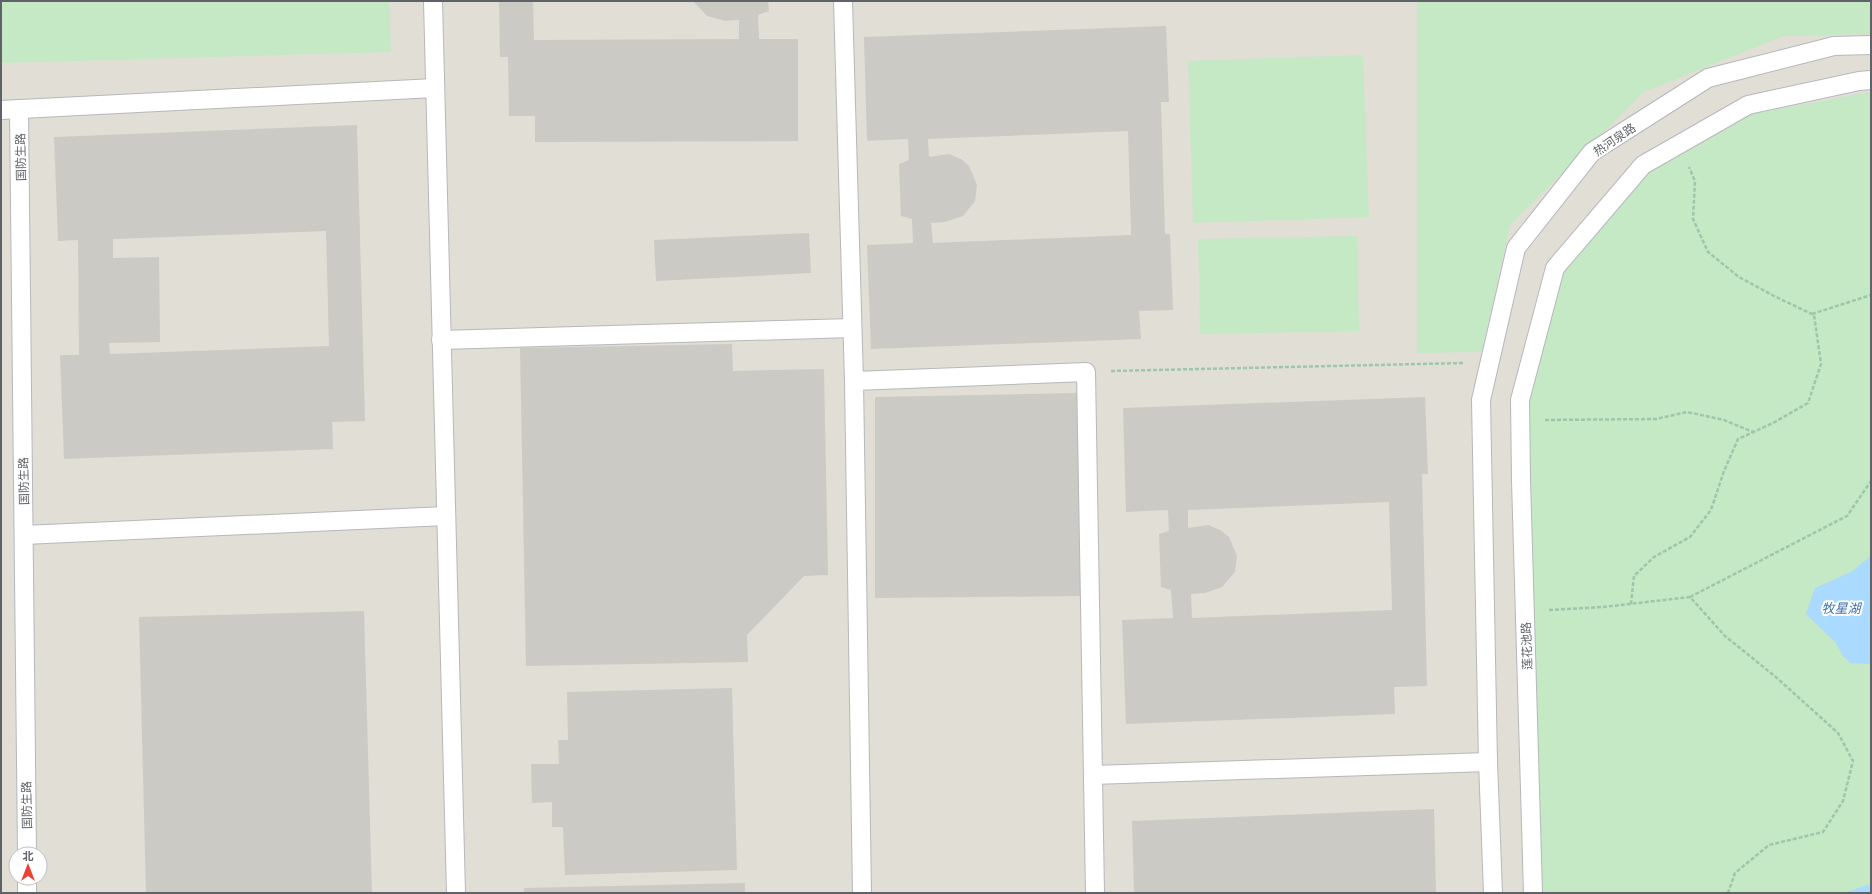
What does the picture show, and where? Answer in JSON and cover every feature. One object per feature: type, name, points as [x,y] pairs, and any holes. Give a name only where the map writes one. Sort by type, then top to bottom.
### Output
[{"type":"lane","points":[[433,1],[456,893]]},
{"type":"lane","points":[[844,1],[854,381],[862,893]]},
{"type":"lane","name":"热河泉路","points":[[1488,762],[1481,400],[1488,362],[1516,248],[1592,152],[1708,78],[1834,46],[1871,45]]},
{"type":"lane","points":[[1678,145],[1748,105],[1859,81],[1871,80]]},
{"type":"lane","points":[[1,110],[435,88]]},
{"type":"lane","name":"国防生路","points":[[19,109],[27,846]]},
{"type":"lane","name":"莲花池路","points":[[1533,893],[1520,400],[1555,268],[1643,165],[1678,145]]},
{"type":"lane","points":[[441,340],[852,328]]},
{"type":"lane","points":[[854,381],[1086,372],[1095,893]]},
{"type":"lane","points":[[24,535],[446,516]]},
{"type":"lane","points":[[1093,775],[1488,762],[1493,893]]},
{"type":"path","points":[[1631,604],[1634,576],[1654,557],[1690,537],[1711,510],[1724,470],[1738,439],[1773,423],[1808,403],[1821,364],[1814,315],[1774,296],[1739,276],[1708,252],[1693,219],[1695,181],[1678,145]]},
{"type":"path","points":[[1811,314],[1871,295]]},
{"type":"path","points":[[1086,372],[1488,362]]},
{"type":"path","points":[[1520,421],[1656,419],[1687,412],[1724,420],[1753,432]]},
{"type":"path","points":[[1525,612],[1603,607],[1690,597],[1847,516],[1871,481]]},
{"type":"path","points":[[1690,597],[1725,636],[1777,678],[1838,733],[1852,761],[1843,801],[1823,832],[1769,845],[1735,873],[1728,893]]},
{"type":"shaded area","points":[[1,1],[1871,1],[1871,893],[1,893]]},
{"type":"green space","points":[[1,1],[389,1],[391,52],[1,63]]},
{"type":"green space","points":[[1417,1],[1871,1],[1871,34],[1783,36],[1644,92],[1510,225],[1482,352],[1417,353]]},
{"type":"green space","points":[[1363,55],[1369,217],[1193,223],[1188,61]]},
{"type":"green space","points":[[1871,92],[1871,893],[1539,893],[1523,402],[1561,271],[1647,172],[1751,114]]},
{"type":"green space","points":[[1357,236],[1359,331],[1200,334],[1198,239]]},
{"type":"water","name":"牧星湖","points":[[1871,556],[1871,664],[1851,663],[1843,656],[1836,643],[1806,614],[1815,588],[1851,572]]},
{"type":"water","points":[[1871,884],[1871,893],[1843,893]]},
{"type":"building","points":[[499,1],[533,1],[534,40],[739,39],[739,20],[725,21],[707,16],[693,1],[768,1],[769,11],[758,15],[759,39],[798,39],[798,141],[535,142],[535,116],[509,116],[508,57],[500,57]]},
{"type":"building","points":[[1166,26],[1169,102],[1161,102],[1165,234],[1170,234],[1173,310],[1139,311],[1141,339],[871,349],[867,245],[913,243],[912,219],[901,216],[899,164],[909,160],[908,139],[867,141],[864,37]],"holes":[[[1128,131],[1131,235],[933,243],[931,223],[945,222],[963,216],[975,201],[977,185],[969,166],[961,159],[949,154],[929,157],[928,139]]]},
{"type":"building","points":[[357,125],[365,421],[332,422],[333,449],[64,459],[60,355],[79,355],[78,240],[58,241],[54,137]],"holes":[[[326,231],[329,346],[110,354],[109,343],[160,342],[159,257],[113,258],[113,239]]]},
{"type":"building","points":[[809,233],[811,273],[656,281],[654,240]]},
{"type":"building","points":[[732,344],[733,371],[824,369],[828,575],[804,576],[747,635],[748,662],[526,666],[520,348]]},
{"type":"building","points":[[1077,393],[1081,596],[875,598],[875,397]]},
{"type":"building","points":[[1425,397],[1428,474],[1422,474],[1427,686],[1394,687],[1395,714],[1126,724],[1122,620],[1173,618],[1171,590],[1161,587],[1159,534],[1169,531],[1168,510],[1126,512],[1123,408]],"holes":[[[1389,502],[1392,610],[1192,618],[1191,594],[1205,593],[1222,587],[1235,572],[1237,556],[1229,537],[1220,530],[1208,525],[1188,528],[1188,510]]]},
{"type":"building","points":[[364,611],[372,893],[146,893],[139,617]]},
{"type":"building","points":[[732,688],[737,870],[565,875],[563,827],[552,827],[552,802],[532,803],[531,764],[559,764],[558,740],[568,740],[567,692]]},
{"type":"building","points":[[1434,809],[1436,893],[1134,893],[1132,821]]},
{"type":"building","points":[[745,883],[745,893],[524,893],[524,888]]}]
